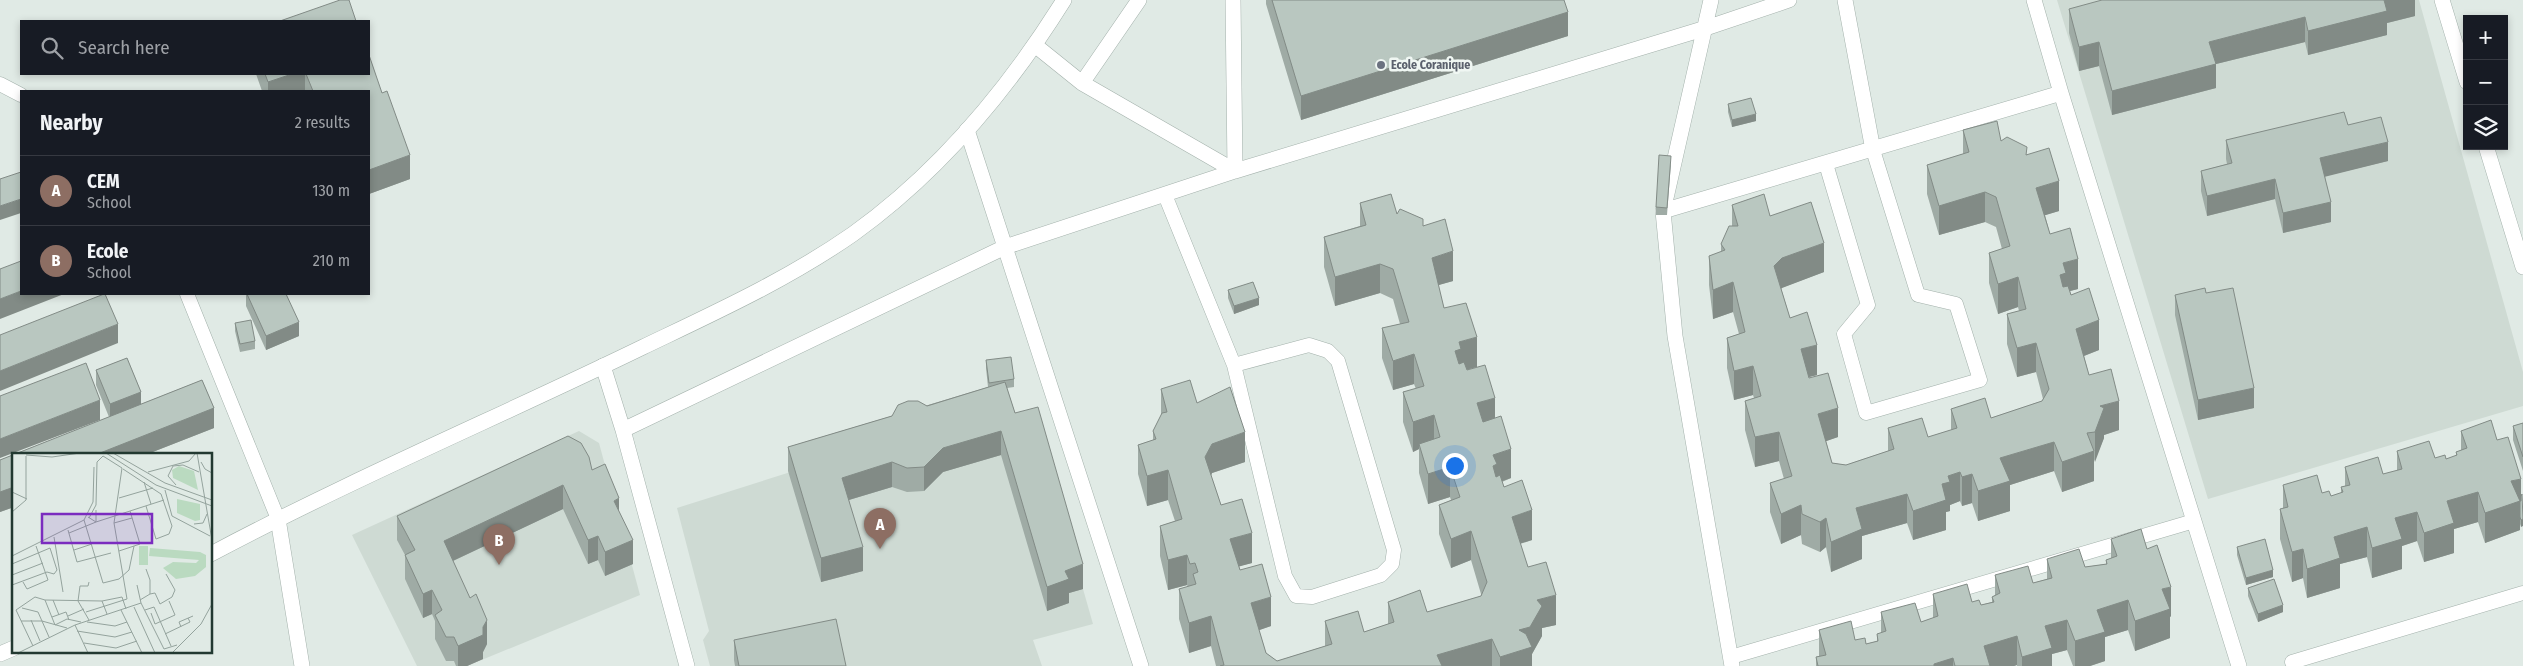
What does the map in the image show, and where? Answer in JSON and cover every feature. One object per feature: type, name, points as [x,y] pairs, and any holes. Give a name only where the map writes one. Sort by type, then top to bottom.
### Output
[{"type":"street","points":[[212,553],[278,518],[604,366],[742,299],[807,264],[854,233],[911,187],[967,130],[1036,46],[1064,0]]},
{"type":"street","points":[[1082,83],[1139,0]]},
{"type":"street","points":[[1233,0],[1235,171]]},
{"type":"street","points":[[1711,0],[1663,210],[1675,336],[1731,662]]},
{"type":"street","points":[[623,430],[1005,247],[1235,171],[1706,28],[1789,0]]},
{"type":"street","points":[[1845,0],[1873,150]]},
{"type":"street","points":[[2034,0],[2061,93],[2240,666]]},
{"type":"street","points":[[2442,0],[2463,69]]},
{"type":"street","points":[[1036,46],[1082,83],[1235,171]]},
{"type":"street","points":[[1663,210],[1826,164],[2061,93]]},
{"type":"street","points":[[967,130],[1141,666]]},
{"type":"street","points":[[2487,150],[2523,267]]},
{"type":"street","points":[[604,366],[688,666]]},
{"type":"street","points":[[278,518],[302,666]]},
{"type":"street","points":[[0,654],[12,649]]},
{"type":"lane","points":[[0,84],[20,94]]},
{"type":"lane","points":[[1826,164],[1868,305],[1844,334],[1866,413],[1980,380],[1956,304],[1918,295],[1873,150]]},
{"type":"lane","points":[[1165,195],[1234,365],[1285,576],[1296,596],[1312,597],[1381,575],[1392,564],[1394,550],[1338,361],[1328,351],[1309,345],[1234,365]]},
{"type":"lane","points":[[187,295],[278,518]]},
{"type":"lane","points":[[1731,662],[2194,521]]},
{"type":"lane","points":[[2292,662],[2523,593]]},
{"type":"shaded area","points":[[2057,0],[2419,0],[2523,372],[2523,406],[2208,499]]},
{"type":"shaded area","points":[[579,431],[599,443],[640,595],[467,666],[417,666],[352,535]]},
{"type":"shaded area","points":[[1038,431],[1093,624],[1033,640],[1042,666],[710,666],[703,640],[709,631],[677,508],[892,440]]},
{"type":"building","points":[[340,0],[349,0],[356,20],[283,20]]},
{"type":"building","name":"Ecole Coranique","points":[[1272,0],[1564,0],[1568,12],[1301,96]]},
{"type":"building","points":[[2102,0],[2384,0],[2387,11],[2308,31],[2305,17],[2209,42],[2216,64],[2112,91],[2099,42],[2079,47],[2069,9]]},
{"type":"building","points":[[370,58],[382,93],[387,91],[410,155],[370,170],[370,90],[313,90],[306,75],[370,75]]},
{"type":"building","points":[[265,75],[289,75],[268,82]]},
{"type":"building","points":[[1751,98],[1756,114],[1732,120],[1728,104]]},
{"type":"building","points":[[2344,112],[2348,125],[2381,117],[2388,142],[2320,158],[2331,202],[2283,213],[2275,179],[2207,196],[2201,171],[2232,163],[2226,140]]},
{"type":"building","points":[[1997,121],[2001,141],[2007,137],[2027,147],[2026,155],[2049,148],[2059,181],[2036,188],[2050,234],[2070,228],[2078,259],[2063,263],[2066,273],[2060,275],[2063,287],[2068,286],[2071,295],[2089,288],[2099,320],[2076,329],[2089,375],[2111,369],[2119,401],[2100,406],[2104,408],[2095,432],[2087,433],[2094,451],[2062,462],[2054,442],[2000,458],[2010,481],[1978,491],[1972,474],[1962,477],[1960,472],[1948,476],[1950,482],[1942,484],[1946,500],[1913,511],[1907,494],[1856,508],[1862,529],[1831,542],[1826,518],[1820,522],[1802,514],[1801,505],[1781,514],[1770,483],[1792,476],[1779,432],[1755,437],[1745,401],[1761,396],[1753,366],[1734,371],[1727,338],[1745,332],[1733,282],[1713,290],[1709,256],[1725,250],[1721,244],[1729,226],[1738,226],[1732,205],[1764,194],[1770,216],[1811,202],[1824,243],[1782,258],[1774,266],[1790,318],[1807,312],[1817,345],[1801,349],[1809,378],[1828,373],[1838,408],[1818,414],[1832,463],[1846,465],[1894,449],[1888,428],[1922,418],[1928,437],[1957,428],[1951,409],[1985,398],[1991,418],[2042,401],[2049,389],[2036,343],[2017,348],[2007,314],[2026,309],[2018,277],[1998,284],[1989,253],[2010,246],[1996,197],[1985,192],[1939,206],[1927,165],[1969,152],[1963,130]]},
{"type":"building","points":[[1659,155],[1671,156],[1667,208],[1656,207]]},
{"type":"building","points":[[20,172],[20,199],[0,206],[0,179]]},
{"type":"building","points":[[1391,194],[1397,214],[1400,209],[1423,219],[1423,226],[1445,219],[1453,251],[1432,258],[1444,308],[1466,303],[1477,337],[1459,342],[1461,349],[1455,351],[1459,364],[1464,362],[1467,370],[1485,365],[1495,398],[1477,403],[1483,422],[1501,416],[1511,449],[1493,455],[1497,464],[1493,466],[1496,477],[1500,475],[1504,487],[1522,480],[1532,510],[1512,517],[1528,567],[1546,562],[1556,595],[1537,600],[1542,606],[1530,627],[1519,630],[1526,634],[1532,647],[1500,657],[1492,639],[1437,655],[1442,666],[1220,666],[1224,665],[1211,616],[1189,623],[1179,589],[1196,584],[1193,574],[1198,572],[1195,563],[1190,564],[1187,555],[1168,560],[1160,526],[1182,519],[1168,470],[1147,476],[1138,445],[1156,439],[1153,431],[1162,413],[1167,412],[1161,389],[1190,380],[1197,403],[1230,387],[1245,432],[1212,444],[1205,457],[1221,505],[1242,499],[1252,533],[1230,539],[1240,570],[1262,564],[1271,597],[1251,603],[1266,653],[1277,661],[1332,644],[1325,621],[1358,611],[1364,632],[1394,622],[1388,602],[1420,590],[1427,612],[1481,596],[1487,582],[1471,531],[1451,539],[1439,505],[1460,497],[1450,467],[1428,474],[1419,444],[1440,437],[1434,415],[1413,422],[1403,392],[1424,386],[1414,354],[1393,361],[1382,328],[1409,322],[1393,269],[1380,264],[1335,277],[1324,237],[1366,225],[1360,203]]},
{"type":"building","points":[[20,261],[20,291],[0,299],[0,269]]},
{"type":"building","points":[[1253,282],[1259,298],[1234,306],[1228,290]]},
{"type":"building","points":[[2205,288],[2206,293],[2233,288],[2254,388],[2198,400],[2175,295]]},
{"type":"building","points":[[102,295],[105,295],[118,324],[0,371],[0,335]]},
{"type":"building","points":[[247,295],[286,295],[299,322],[266,336]]},
{"type":"building","points":[[251,320],[255,341],[240,344],[235,323]]},
{"type":"building","points":[[1011,357],[1014,379],[989,383],[986,360]]},
{"type":"building","points":[[127,358],[141,392],[110,404],[96,370]]},
{"type":"building","points":[[86,363],[100,400],[0,439],[0,396]]},
{"type":"building","points":[[202,380],[214,408],[100,453],[18,453]]},
{"type":"building","points":[[1005,382],[1015,413],[1038,407],[1083,564],[1065,571],[1069,579],[1047,587],[1001,431],[943,448],[924,467],[907,468],[892,462],[842,478],[863,547],[821,558],[788,447],[892,416],[898,405],[908,401],[918,401],[927,406]]},
{"type":"building","points":[[2491,420],[2497,440],[2508,437],[2521,479],[2511,481],[2520,501],[2485,513],[2478,492],[2447,501],[2454,523],[2424,533],[2417,512],[2395,518],[2402,539],[2372,548],[2367,527],[2334,537],[2340,558],[2307,569],[2303,549],[2292,552],[2280,509],[2288,507],[2283,485],[2317,475],[2322,493],[2329,491],[2331,496],[2343,492],[2341,487],[2350,485],[2345,467],[2378,457],[2383,474],[2402,469],[2397,451],[2429,441],[2435,458],[2445,455],[2446,459],[2457,455],[2456,452],[2467,448],[2461,431]]},
{"type":"building","points":[[2523,423],[2523,457],[2513,426]]},
{"type":"building","points":[[568,436],[581,443],[589,457],[592,470],[605,464],[619,498],[614,501],[633,540],[605,552],[598,536],[588,540],[563,485],[444,541],[470,598],[476,594],[487,620],[483,627],[483,635],[458,646],[454,637],[446,637],[435,615],[442,610],[432,590],[423,594],[405,555],[415,550],[397,516]]},
{"type":"building","points":[[12,455],[12,488],[0,492],[0,460]]},
{"type":"building","points":[[2522,494],[2523,519],[2521,520],[2520,501]]},
{"type":"building","points":[[2141,529],[2147,549],[2157,545],[2171,587],[2162,589],[2170,609],[2135,621],[2128,600],[2097,610],[2105,632],[2075,641],[2067,620],[2045,626],[2052,648],[2022,657],[2017,636],[1984,646],[1990,666],[1955,666],[1953,658],[1934,664],[1934,666],[1818,666],[1816,657],[1826,655],[1819,630],[1851,621],[1855,640],[1865,638],[1866,644],[1878,641],[1877,634],[1886,631],[1881,612],[1915,603],[1921,622],[1938,616],[1933,594],[1967,584],[1972,602],[1979,600],[1981,605],[1994,602],[1992,597],[2000,593],[1995,575],[2028,566],[2033,583],[2052,578],[2047,559],[2079,549],[2085,567],[2107,564],[2106,560],[2117,556],[2111,539]]},
{"type":"building","points":[[2265,539],[2273,570],[2246,578],[2237,547]]},
{"type":"building","points":[[2274,579],[2283,605],[2258,614],[2248,588]]},
{"type":"building","points":[[836,619],[846,666],[739,666],[734,640]]},
{"type":"place","name":"Ecole Coranique","points":[[1381,65]]},
{"type":"place","name":"CEM","points":[[880,549]]},
{"type":"place","name":"Ecole","points":[[499,565]]}]
